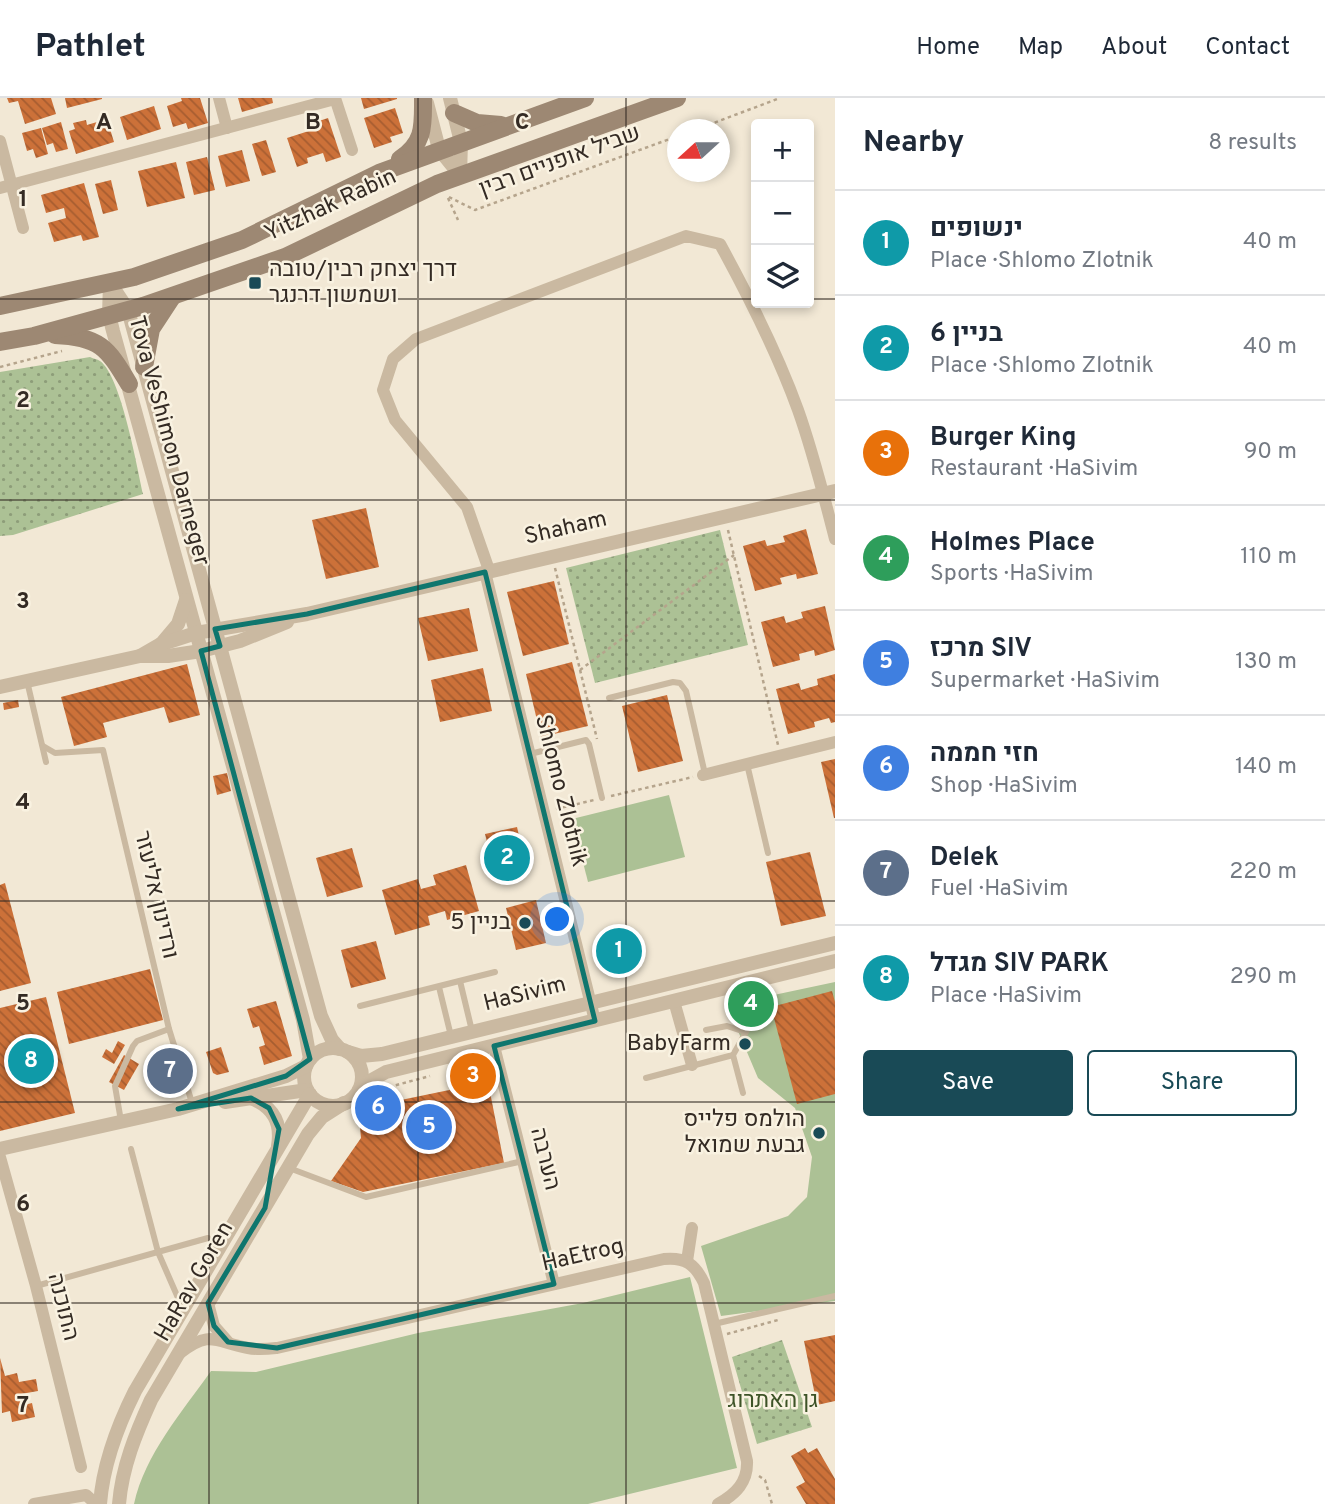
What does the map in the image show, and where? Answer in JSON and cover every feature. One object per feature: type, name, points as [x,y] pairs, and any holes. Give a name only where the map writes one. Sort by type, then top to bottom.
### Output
[{"type":"main road","points":[[379,173],[414,150],[423,127],[424,98]]},
{"type":"main road","name":"Yitzhak Rabin","points":[[0,306],[110,283],[242,240],[379,173],[585,98]]},
{"type":"main road","name":"Yitzhak Rabin","points":[[0,342],[34,336],[128,310],[285,257],[460,175],[677,98]]},
{"type":"main road","points":[[452,105],[477,123],[504,126]]},
{"type":"main road","points":[[144,367],[151,329],[172,296]]},
{"type":"main road","points":[[34,336],[72,336],[99,344],[114,359],[129,384]]},
{"type":"street","points":[[219,98],[227,128]]},
{"type":"street","points":[[6,186],[335,98],[352,150]]},
{"type":"street","points":[[424,98],[439,149],[460,175]]},
{"type":"street","points":[[452,105],[461,142],[460,175]]},
{"type":"street","points":[[0,141],[6,186],[23,228]]},
{"type":"street","name":"Shlomo Zlotnik","points":[[594,1021],[487,571],[467,506],[395,420],[383,390],[393,359],[416,339],[686,236],[720,244],[754,308],[798,409],[829,492]]},
{"type":"street","name":"Tova VeShimon Darneger","points":[[110,283],[128,310],[321,1016],[332,1040],[344,1050]]},
{"type":"street","name":"Tova VeShimon Darneger","points":[[110,283],[109,315],[300,1007],[308,1063]]},
{"type":"street","points":[[829,492],[835,539]]},
{"type":"street","name":"Shaham","points":[[140,656],[159,645],[196,633],[307,614],[829,492]]},
{"type":"street","points":[[159,645],[181,619],[186,596]]},
{"type":"street","name":"Shaham","points":[[0,687],[140,656],[168,656],[220,646],[252,637],[307,614]]},
{"type":"street","points":[[704,775],[835,742]]},
{"type":"street","name":"HaSivim","points":[[344,1050],[370,1056],[835,943]]},
{"type":"street","name":"HaSivim","points":[[359,1090],[386,1072],[835,961]]},
{"type":"street","points":[[674,1001],[692,1065]]},
{"type":"street","name":"הערבה","points":[[494,1046],[554,1284]]},
{"type":"street","points":[[188,1107],[286,1076],[308,1063],[324,1049],[344,1050],[359,1065],[362,1082],[359,1090],[344,1103],[325,1105],[308,1092],[304,1074],[308,1063]]},
{"type":"street","points":[[0,1149],[188,1107],[308,1092]]},
{"type":"street","name":"HaRav Goren","points":[[98,1504],[103,1477],[126,1409],[308,1092]]},
{"type":"street","points":[[251,1098],[269,1108],[278,1122],[277,1150]]},
{"type":"street","name":"HaRav Goren","points":[[119,1504],[133,1440],[151,1400],[317,1123],[328,1112],[344,1103]]},
{"type":"street","name":"התוכנה","points":[[0,1157],[36,1286],[81,1467]]},
{"type":"street","points":[[692,1227],[687,1261],[694,1266],[705,1283],[747,1469],[746,1479],[740,1487],[718,1504]]},
{"type":"street","name":"HaEtrog","points":[[179,1354],[194,1342],[208,1339],[219,1339],[249,1348],[276,1348],[664,1259],[687,1261]]},
{"type":"street","points":[[208,1303],[214,1326],[228,1342]]},
{"type":"street","points":[[34,1504],[77,1495],[86,1495],[98,1504]]},
{"type":"lane","points":[[27,681],[46,762]]},
{"type":"lane","points":[[609,698],[673,682],[680,683],[686,691],[704,775]]},
{"type":"lane","points":[[530,754],[586,740],[602,798]]},
{"type":"lane","name":"ורדינון אליעזר","points":[[43,746],[55,753],[103,750],[188,1107]]},
{"type":"lane","points":[[747,764],[768,853]]},
{"type":"lane","points":[[360,1006],[495,972]]},
{"type":"lane","points":[[460,981],[472,1031]]},
{"type":"lane","points":[[439,987],[452,1037]]},
{"type":"lane","points":[[743,1093],[733,1055],[751,1023],[764,1018]]},
{"type":"lane","points":[[706,1031],[727,1026],[745,1032]]},
{"type":"lane","points":[[121,1122],[115,1086],[133,1046],[136,1041],[169,1029]]},
{"type":"lane","points":[[646,1078],[733,1055]]},
{"type":"lane","points":[[131,1149],[158,1252],[183,1309]]},
{"type":"lane","points":[[288,1168],[366,1197],[523,1161]]},
{"type":"lane","points":[[36,1286],[208,1238]]},
{"type":"lane","points":[[716,1331],[835,1296]]},
{"type":"path","points":[[724,119],[780,98]]},
{"type":"path","name":"שביל אופניים רבין","points":[[447,196],[475,211],[667,140]]},
{"type":"path","points":[[0,367],[64,350]]},
{"type":"path","points":[[725,516],[780,755]]},
{"type":"path","points":[[580,670],[734,555]]},
{"type":"path","points":[[552,556],[599,746]]},
{"type":"path","points":[[544,812],[704,775]]},
{"type":"path","points":[[716,1331],[778,1320]]},
{"type":"path","points":[[747,1469],[765,1480],[772,1504]]},
{"type":"highlighted area","points":[[485,572],[595,1021],[494,1046],[554,1284],[277,1348],[228,1342],[214,1326],[208,1303],[265,1208],[279,1129],[269,1108],[251,1098],[178,1109],[286,1076],[310,1059],[201,651],[220,646],[215,629],[307,614]]},
{"type":"green space","points":[[90,357],[100,361],[115,384],[143,494],[13,535],[0,536],[0,372]]},
{"type":"green space","points":[[720,530],[748,645],[595,683],[566,568]]},
{"type":"green space","points":[[669,795],[685,857],[588,882],[572,819]]},
{"type":"green space","name":"הולמס פלייס גבעת שמואל","points":[[835,982],[835,1301],[721,1316],[701,1246],[788,1216],[807,1197],[812,1157],[795,1108],[758,1078],[727,1005]]},
{"type":"green space","points":[[690,1277],[737,1468],[588,1504],[134,1504],[139,1486],[156,1451],[211,1371],[256,1372],[418,1333],[583,1303]]},
{"type":"green space","name":"גן האתרוג","points":[[782,1340],[812,1427],[757,1444],[732,1357]]},
{"type":"building","points":[[7,98],[51,98],[56,114],[25,124],[18,101],[9,103]]},
{"type":"building","points":[[65,98],[102,98],[102,99],[67,108]]},
{"type":"building","points":[[181,98],[200,98],[208,123],[188,129],[186,123],[173,127],[167,106],[182,101]]},
{"type":"building","points":[[238,98],[272,98],[273,103],[242,112]]},
{"type":"building","points":[[361,98],[397,98],[397,99],[364,109]]},
{"type":"building","points":[[154,106],[161,129],[127,140],[120,117]]},
{"type":"building","points":[[395,108],[403,133],[390,137],[392,142],[374,148],[364,118]]},
{"type":"building","points":[[328,118],[341,157],[326,162],[323,153],[307,158],[308,163],[297,167],[287,138],[315,129],[313,123]]},
{"type":"building","points":[[107,119],[114,142],[76,154],[69,131],[75,129],[73,123],[86,120],[87,125]]},
{"type":"building","points":[[61,122],[68,149],[56,152],[53,143],[47,145],[42,128]]},
{"type":"building","points":[[41,128],[48,154],[36,158],[33,149],[27,151],[22,133]]},
{"type":"building","points":[[266,140],[276,172],[262,176],[252,144]]},
{"type":"building","points":[[242,150],[250,181],[226,187],[218,156]]},
{"type":"building","points":[[207,157],[215,190],[194,195],[186,162]]},
{"type":"building","points":[[176,162],[185,198],[147,207],[138,171]]},
{"type":"building","points":[[111,180],[118,210],[103,214],[95,184]]},
{"type":"building","points":[[84,183],[99,237],[83,241],[81,235],[54,242],[48,223],[66,218],[64,208],[46,213],[41,195]]},
{"type":"building","points":[[366,508],[379,567],[326,579],[312,520]]},
{"type":"building","points":[[806,529],[818,574],[797,579],[796,574],[780,578],[782,584],[755,591],[743,546],[765,540],[767,546],[785,542],[783,536]]},
{"type":"building","points":[[554,581],[569,644],[523,656],[507,592]]},
{"type":"building","points":[[825,606],[835,650],[815,656],[814,650],[799,654],[800,660],[773,667],[761,622],[784,616],[786,623],[803,618],[801,612]]},
{"type":"building","points":[[469,608],[478,651],[428,661],[418,618]]},
{"type":"building","points":[[572,662],[588,726],[541,737],[526,674]]},
{"type":"building","points":[[187,664],[200,715],[169,723],[164,707],[103,723],[107,737],[74,746],[61,697]]},
{"type":"building","points":[[483,668],[492,711],[440,722],[431,680]]},
{"type":"building","points":[[835,674],[835,722],[831,723],[829,718],[814,722],[815,727],[788,734],[776,689],[799,683],[801,690],[818,685],[817,679]]},
{"type":"building","points":[[667,695],[683,761],[638,772],[622,706]]},
{"type":"building","points":[[18,700],[19,707],[4,710],[3,703]]},
{"type":"building","points":[[835,759],[835,818],[834,818],[821,762]]},
{"type":"building","points":[[227,773],[231,791],[217,795],[213,776]]},
{"type":"building","points":[[517,827],[527,870],[496,878],[485,834]]},
{"type":"building","points":[[352,848],[363,887],[327,897],[316,858]]},
{"type":"building","points":[[810,852],[826,916],[781,926],[766,862]]},
{"type":"building","points":[[466,865],[479,911],[447,920],[445,911],[428,916],[430,925],[395,935],[382,890],[418,879],[421,889],[436,885],[433,875]]},
{"type":"building","points":[[5,883],[31,983],[0,991],[0,885]]},
{"type":"building","name":"בניין 5","points":[[536,900],[546,943],[516,950],[506,908]]},
{"type":"building","points":[[376,941],[386,979],[351,988],[341,950]]},
{"type":"building","points":[[150,969],[163,1020],[69,1044],[57,992]]},
{"type":"building","points":[[832,991],[835,1002],[835,1094],[797,1104],[771,1007]]},
{"type":"building","points":[[46,997],[75,1113],[0,1131],[0,1008]]},
{"type":"building","points":[[276,1001],[292,1056],[264,1065],[259,1047],[265,1045],[259,1026],[253,1028],[247,1009]]},
{"type":"building","points":[[118,1041],[125,1045],[114,1064],[102,1057],[106,1049],[112,1053]]},
{"type":"building","points":[[221,1047],[229,1072],[217,1075],[213,1073],[206,1052]]},
{"type":"building","points":[[124,1055],[139,1064],[124,1090],[109,1082]]},
{"type":"building","points":[[488,1082],[504,1163],[363,1192],[331,1181],[361,1138],[359,1116],[367,1107]]},
{"type":"building","points":[[835,1335],[835,1401],[817,1405],[804,1341]]},
{"type":"building","points":[[0,1358],[5,1376],[17,1373],[19,1382],[36,1379],[38,1391],[21,1394],[24,1405],[32,1403],[35,1417],[12,1422],[10,1411],[2,1413]]},
{"type":"building","points":[[805,1448],[808,1453],[817,1448],[835,1479],[835,1504],[806,1504],[796,1487],[805,1482],[791,1456]]},
{"type":"place","name":"דרך יצחק רבין/טובה ושמשון דרנגר","points":[[255,283]]},
{"type":"place","name":"בניין 6","points":[[507,858]]},
{"type":"place","name":"בניין 5","points":[[525,923]]},
{"type":"place","name":"ינשופים","points":[[619,951]]},
{"type":"place","name":"Holmes Place","points":[[751,1004]]},
{"type":"place","name":"BabyFarm","points":[[745,1044]]},
{"type":"place","name":"מגדל SIV PARK","points":[[31,1061]]},
{"type":"place","name":"Delek","points":[[170,1071]]},
{"type":"place","name":"Burger King","points":[[473,1076]]},
{"type":"place","name":"חזי חממה","points":[[378,1108]]},
{"type":"place","name":"מרכז SIV","points":[[429,1127]]},
{"type":"place","name":"הולמס פלייס גבעת שמואל","points":[[819,1133]]}]
